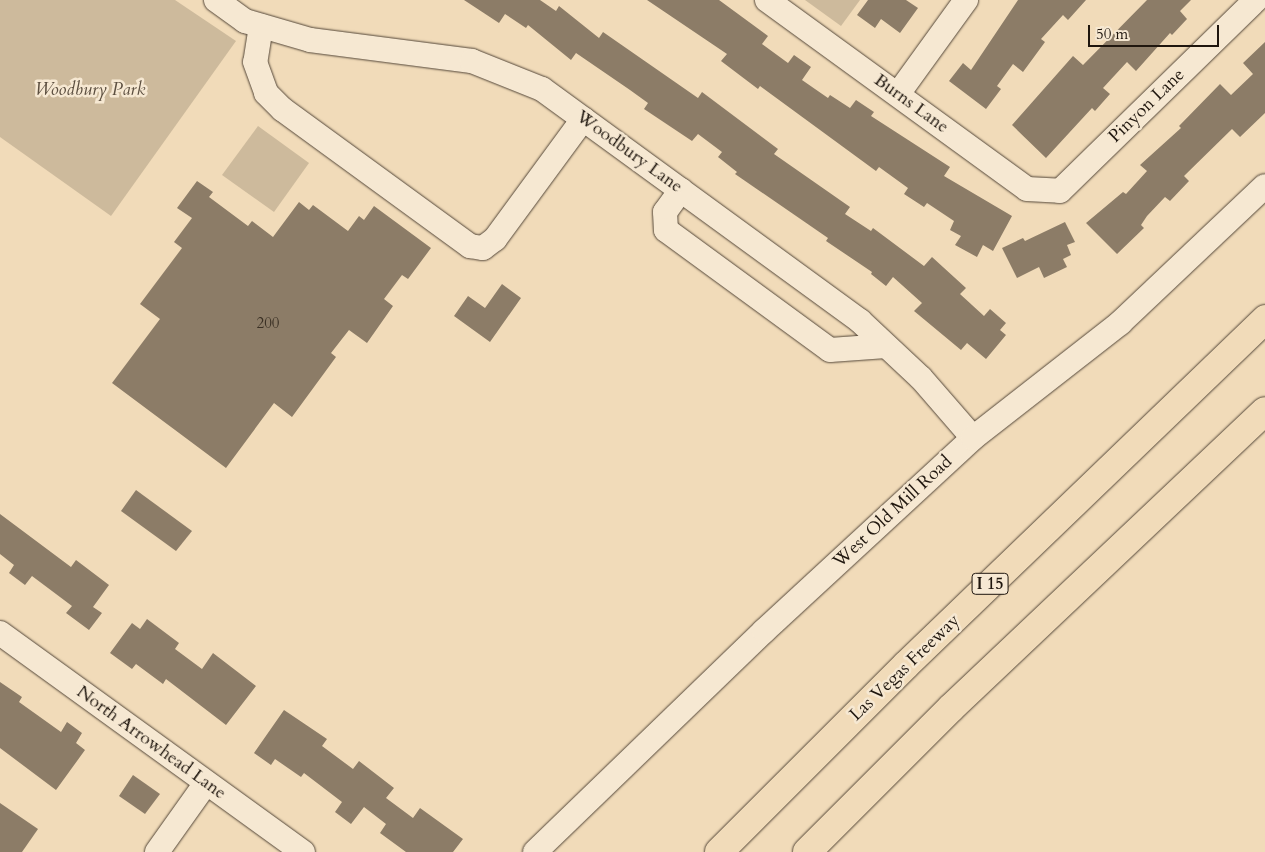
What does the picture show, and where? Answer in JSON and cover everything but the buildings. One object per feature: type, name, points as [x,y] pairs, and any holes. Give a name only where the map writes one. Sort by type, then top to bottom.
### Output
[{"type":"highway","name":"Las Vegas Freeway","points":[[719,852],[906,665],[1265,320]]},
{"type":"highway","points":[[807,852],[952,708],[1265,411]]},
{"type":"street","name":"Woodbury Lane","points":[[216,0],[245,21],[310,40],[472,61],[542,89],[860,321],[920,378],[973,438]]},
{"type":"street","name":"Burns Lane","points":[[767,0],[1027,189],[1060,191]]},
{"type":"street","points":[[898,94],[966,0]]},
{"type":"street","name":"Pinyon Lane","points":[[1060,191],[1256,0]]},
{"type":"street","points":[[261,26],[255,62],[266,93],[282,109],[470,246],[483,248],[495,239],[582,119]]},
{"type":"street","name":"West Old Mill Road","points":[[535,852],[764,631],[973,438],[1120,323],[1265,186]]},
{"type":"street","points":[[681,190],[665,212],[666,230],[830,350],[886,346]]},
{"type":"street","name":"North Arrowhead Lane","points":[[0,633],[303,852]]},
{"type":"street","points":[[157,852],[206,783]]},
{"type":"green space","name":"Woodbury Park","points":[[0,0],[175,0],[236,41],[111,216],[0,137]]},
{"type":"green space","points":[[805,0],[860,0],[841,26]]},
{"type":"green space","points":[[258,126],[309,163],[274,212],[222,175]]}]
